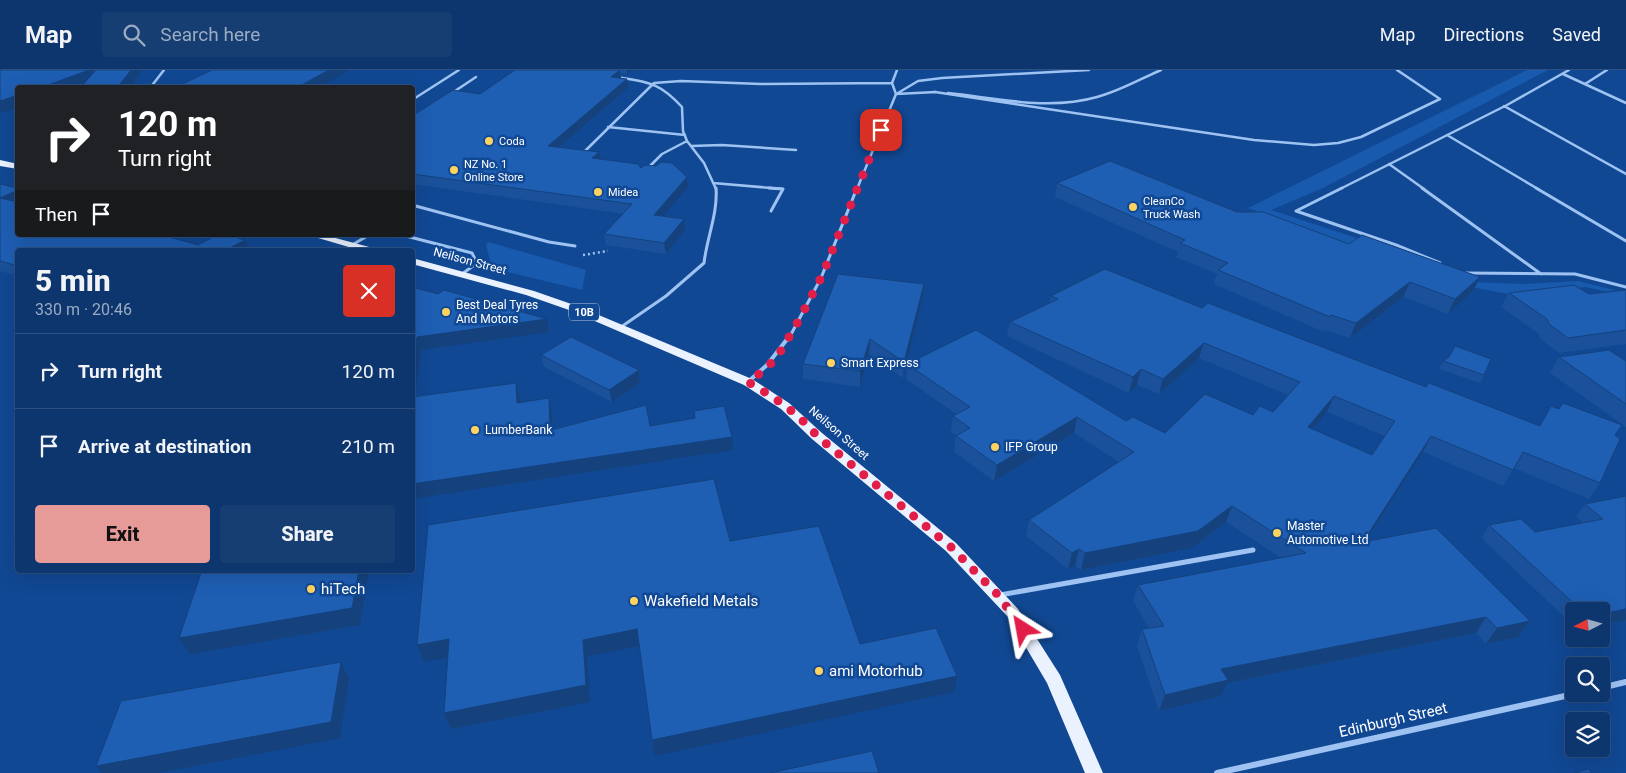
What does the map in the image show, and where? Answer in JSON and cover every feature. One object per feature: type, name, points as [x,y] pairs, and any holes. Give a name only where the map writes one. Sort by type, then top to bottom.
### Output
[{"type":"main road","points":[[0,163],[15,166]]},
{"type":"main road","points":[[321,237],[363,248]]},
{"type":"main road","name":"Neilson Street","points":[[415,262],[530,293],[621,327],[748,382],[772,397],[805,422],[817,436],[951,547],[998,595],[1013,613],[1054,680],[1094,773]]},
{"type":"street","points":[[1610,686],[1626,682]]},
{"type":"street","name":"Edinburgh Street","points":[[1217,773],[1565,696]]},
{"type":"lane","points":[[152,85],[164,70]]},
{"type":"lane","points":[[415,98],[460,70]]},
{"type":"lane","points":[[896,94],[892,83],[897,70]]},
{"type":"lane","points":[[748,382],[766,369],[779,354],[822,276],[896,94],[918,81],[926,80],[1089,70]]},
{"type":"lane","points":[[896,94],[934,92],[1025,102],[1088,100],[1161,70]]},
{"type":"lane","points":[[934,92],[1254,140],[1298,144],[1326,144],[1364,136],[1440,99],[1397,70]]},
{"type":"lane","points":[[1441,263],[1390,243],[1296,212],[1504,106],[1569,70]]},
{"type":"lane","points":[[1584,84],[1607,70]]},
{"type":"lane","points":[[1563,74],[1626,103]]},
{"type":"lane","points":[[611,76],[654,83],[673,81],[761,84],[892,83]]},
{"type":"lane","points":[[444,98],[476,77]]},
{"type":"lane","points":[[582,154],[654,83]]},
{"type":"lane","points":[[621,327],[666,296],[704,263],[707,238],[717,206],[716,188],[704,163],[684,135],[682,107],[671,95],[654,83]]},
{"type":"lane","points":[[1504,106],[1626,174]]},
{"type":"lane","points":[[608,127],[684,135]]},
{"type":"lane","points":[[1447,135],[1626,241]]},
{"type":"lane","points":[[642,174],[662,154],[687,141]]},
{"type":"lane","points":[[691,146],[722,145],[796,150]]},
{"type":"lane","points":[[1389,164],[1541,274]]},
{"type":"lane","points":[[713,183],[783,189],[771,211]]},
{"type":"lane","points":[[415,206],[549,242],[575,246]]},
{"type":"lane","points":[[352,245],[366,237]]},
{"type":"lane","points":[[410,237],[472,253],[477,263],[462,274]]},
{"type":"lane","points":[[1460,271],[1502,275],[1575,274],[1626,287]]},
{"type":"lane","points":[[998,595],[1253,550]]},
{"type":"path","points":[[580,256],[608,251]]},
{"type":"shaded area","points":[[1527,70],[1548,70],[1323,188],[1271,210],[1390,249],[1467,282],[1525,284],[1578,281],[1626,293],[1626,296],[1585,287],[1515,295],[1464,286],[1248,208]]},
{"type":"shaded area","points":[[488,242],[586,270],[582,290],[492,268],[486,245]]},
{"type":"building","points":[[0,70],[89,70],[48,85],[15,85],[15,96],[0,101]]},
{"type":"building","points":[[96,70],[131,70],[119,85],[83,85]]},
{"type":"building","points":[[212,70],[329,70],[302,85],[180,85]]},
{"type":"building","points":[[515,70],[620,70],[611,77],[627,79],[548,146],[599,152],[592,158],[638,164],[641,168],[645,165],[656,166],[661,162],[672,163],[687,177],[654,215],[684,219],[664,243],[604,234],[632,204],[415,174],[415,114],[453,90],[480,94]]},
{"type":"building","points":[[1110,161],[1237,212],[1263,212],[1349,244],[1362,235],[1480,277],[1455,299],[1410,282],[1356,323],[1331,315],[1330,317],[1218,270],[1228,263],[1180,243],[1185,240],[1057,183]]},
{"type":"building","points":[[0,184],[15,187],[15,191],[0,198]]},
{"type":"building","points":[[0,198],[15,201],[15,237],[169,237],[198,245],[213,237],[234,237],[245,240],[230,248],[15,248],[15,265],[0,261]]},
{"type":"building","points":[[1105,269],[1202,308],[1208,303],[1426,387],[1429,383],[1540,426],[1551,406],[1559,409],[1563,403],[1622,425],[1615,435],[1620,439],[1600,483],[1523,452],[1513,470],[1431,436],[1363,542],[1436,528],[1530,621],[1497,628],[1486,617],[1221,669],[1228,680],[1165,695],[1142,629],[1164,626],[1138,585],[1306,553],[1232,506],[1198,531],[1085,553],[1079,549],[1072,553],[1029,520],[1134,452],[1077,417],[997,465],[956,436],[970,428],[953,416],[970,407],[907,364],[976,330],[1126,421],[1133,417],[1165,433],[1205,394],[1253,415],[1260,406],[1273,412],[1300,382],[1204,343],[1163,379],[1141,369],[1133,377],[1010,322],[1058,299],[1051,296]],"holes":[[[1334,396],[1395,421],[1372,455],[1308,427]]]},
{"type":"building","points":[[838,274],[924,284],[904,362],[870,339],[860,371],[803,364]]},
{"type":"building","points":[[1574,285],[1589,294],[1626,290],[1626,330],[1568,338],[1549,324],[1547,319],[1509,293]]},
{"type":"building","points":[[415,288],[438,294],[444,290],[547,319],[417,337],[415,351]]},
{"type":"building","points":[[571,337],[639,370],[609,390],[541,355]]},
{"type":"building","points":[[1455,346],[1491,359],[1484,375],[1443,361],[1449,357]]},
{"type":"building","points":[[1609,350],[1626,361],[1626,404],[1559,357]]},
{"type":"building","points":[[516,383],[517,403],[549,398],[550,428],[544,432],[646,405],[650,426],[695,418],[694,411],[724,406],[732,437],[415,484],[415,397]]},
{"type":"building","name":"Wakefield Metals","points":[[714,479],[730,541],[819,526],[860,644],[936,628],[957,676],[652,740],[637,629],[583,640],[586,685],[444,713],[449,639],[417,645],[428,525]]},
{"type":"building","points":[[1626,496],[1626,609],[1610,612],[1610,602],[1572,602],[1489,525],[1521,519],[1535,532],[1603,519],[1585,504]]},
{"type":"building","points":[[201,573],[358,573],[352,608],[179,638]]},
{"type":"building","points":[[341,662],[331,722],[96,766],[121,701]]},
{"type":"building","points":[[872,751],[879,773],[770,773]]},
{"type":"building","points":[[1588,769],[1592,773],[1575,773]]},
{"type":"place","name":"Coda","points":[[489,141]]},
{"type":"place","name":"NZ No. 1 Online Store","points":[[454,170]]},
{"type":"place","name":"Midea","points":[[598,192]]},
{"type":"place","name":"CleanCo Truck Wash","points":[[1133,207]]},
{"type":"place","name":"Best Deal Tyres And Motors","points":[[446,312]]},
{"type":"place","name":"Smart Express","points":[[831,363]]},
{"type":"place","name":"LumberBank","points":[[475,430]]},
{"type":"place","name":"IFP Group","points":[[995,447]]},
{"type":"place","name":"Master Automotive Ltd","points":[[1277,533]]},
{"type":"place","name":"hiTech","points":[[311,589]]},
{"type":"place","name":"Wakefield Metals","points":[[634,601]]},
{"type":"place","name":"ami Motorhub","points":[[819,671]]},
{"type":"route","points":[[881,130],[822,276],[799,320],[779,354],[766,369],[748,382],[772,397],[805,422],[817,436],[951,547],[998,595],[1023,629]]}]
